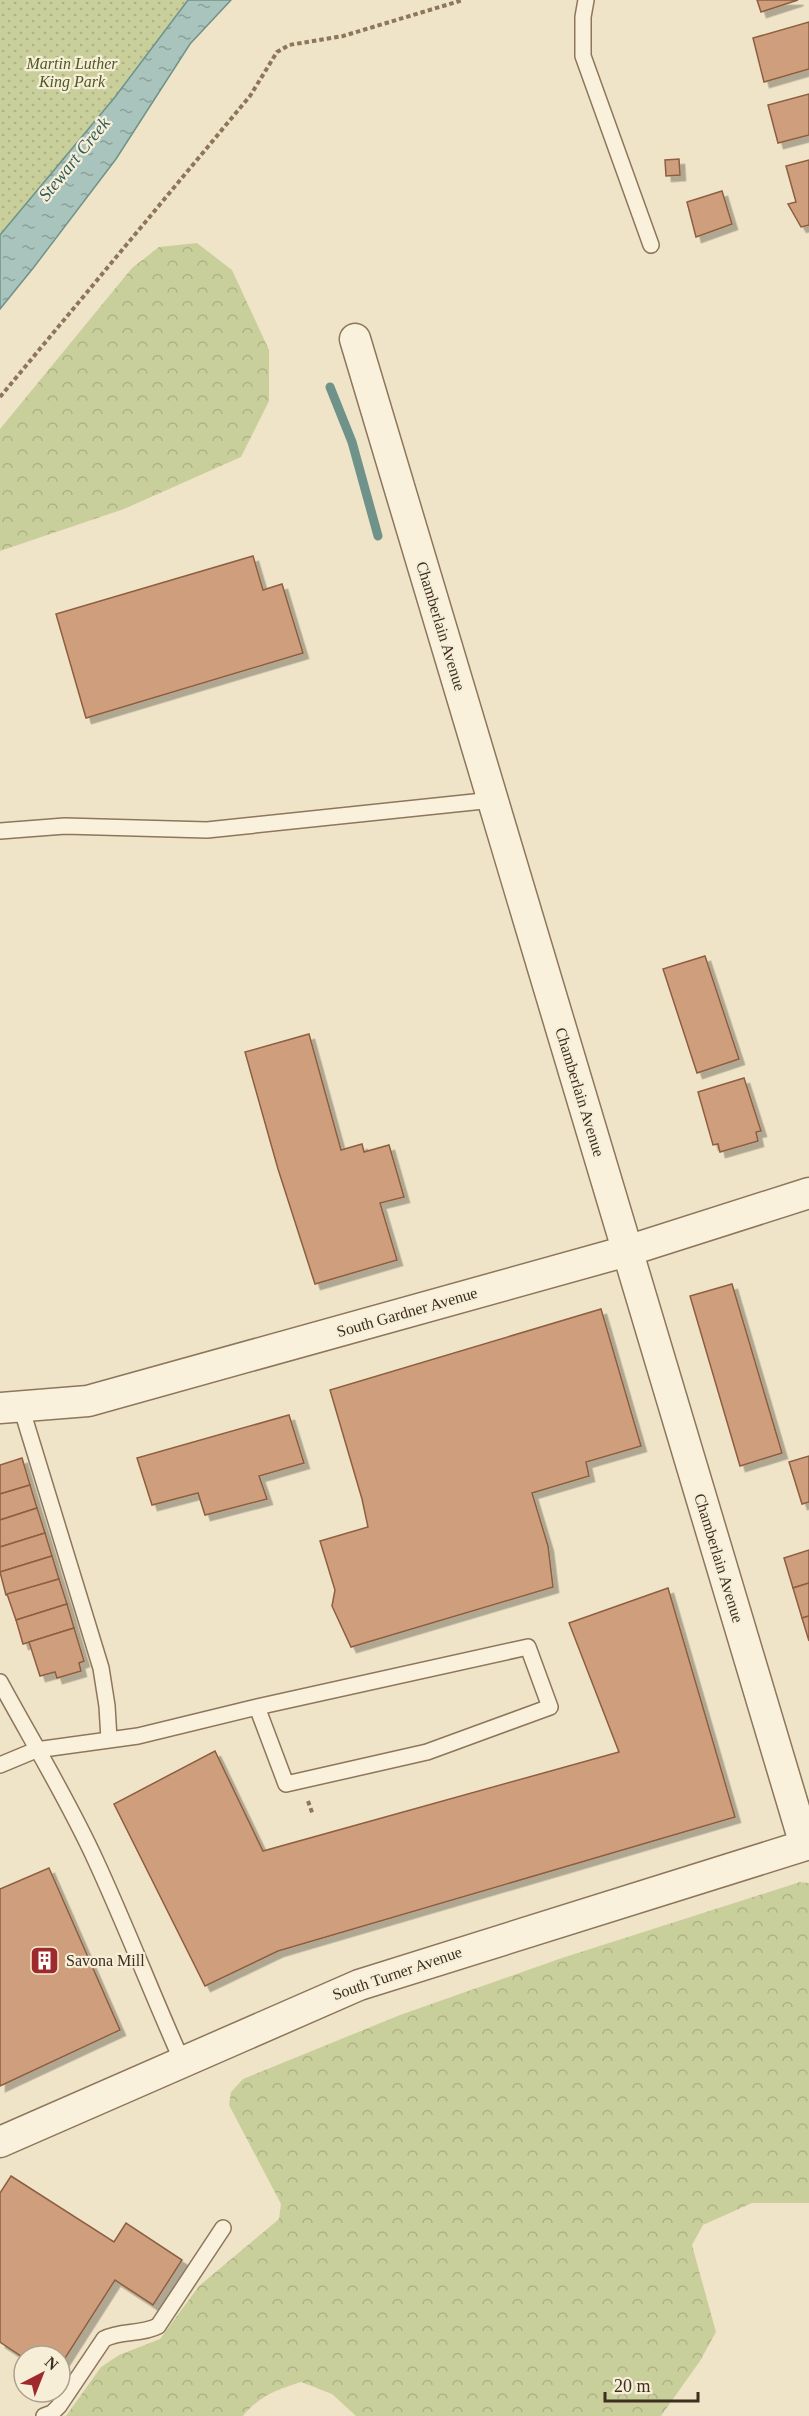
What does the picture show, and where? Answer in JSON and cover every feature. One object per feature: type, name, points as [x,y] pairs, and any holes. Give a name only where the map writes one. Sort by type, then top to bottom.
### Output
[{"type":"street","name":"Chamberlain Avenue","points":[[355,339],[627,1251],[807,1844]]},
{"type":"street","name":"South Gardner Avenue","points":[[10,1407],[88,1401],[627,1251],[809,1193]]},
{"type":"street","name":"South Turner Avenue","points":[[0,2142],[310,2004],[388,1974],[807,1844]]},
{"type":"lane","points":[[586,0],[583,17],[584,56],[651,245]]},
{"type":"lane","points":[[0,831],[65,826],[207,830],[493,800]]},
{"type":"lane","points":[[10,1407],[101,1668],[109,1739]]},
{"type":"lane","points":[[0,1765],[36,1750],[138,1736],[257,1707],[528,1647],[550,1707],[427,1752],[286,1784],[257,1707]]},
{"type":"lane","points":[[0,1682],[36,1750],[59,1787],[95,1859],[182,2061]]},
{"type":"lane","points":[[44,2416],[52,2413],[59,2406],[104,2338],[113,2334],[147,2332],[158,2326],[223,2228]]},
{"type":"path","points":[[0,397],[250,96],[277,51],[289,45],[377,28],[463,0]]},
{"type":"green space","name":"Martin Luther King Park","points":[[0,0],[212,0],[0,278]]},
{"type":"green space","points":[[197,243],[232,270],[269,350],[269,401],[241,457],[124,509],[0,551],[0,429],[132,268],[159,247]]},
{"type":"green space","points":[[800,1882],[809,1883],[809,2203],[752,2203],[703,2225],[692,2245],[716,2332],[700,2361],[661,2416],[356,2416],[332,2394],[301,2382],[262,2398],[243,2416],[66,2416],[101,2367],[119,2355],[160,2339],[199,2286],[279,2219],[281,2204],[229,2105],[231,2092],[243,2079],[400,2015],[562,1958]]},
{"type":"water","name":"Stewart Creek","points":[[188,0],[231,0],[190,44],[116,159],[0,309],[0,235],[115,97]]},
{"type":"building","points":[[757,0],[798,0],[761,12]]},
{"type":"building","points":[[809,22],[809,69],[764,82],[753,38]]},
{"type":"building","points":[[809,94],[809,135],[778,143],[768,105]]},
{"type":"building","points":[[679,159],[680,175],[666,176],[665,160]]},
{"type":"building","points":[[809,160],[809,225],[801,227],[788,204],[796,202],[786,166]]},
{"type":"building","points":[[722,191],[732,224],[696,237],[687,202]]},
{"type":"building","points":[[253,556],[263,590],[282,584],[303,653],[86,718],[56,614]]},
{"type":"building","points":[[705,956],[739,1059],[697,1073],[663,969]]},
{"type":"building","points":[[309,1034],[341,1150],[362,1144],[364,1152],[389,1145],[404,1197],[380,1203],[397,1260],[315,1284],[278,1169],[245,1052]]},
{"type":"building","points":[[744,1078],[761,1131],[756,1132],[758,1141],[720,1152],[718,1144],[713,1145],[698,1092]]},
{"type":"building","points":[[732,1284],[782,1453],[740,1466],[690,1296]]},
{"type":"building","points":[[601,1309],[641,1446],[586,1462],[589,1476],[532,1493],[548,1546],[553,1587],[351,1647],[332,1606],[335,1590],[320,1541],[368,1527],[330,1390]]},
{"type":"building","points":[[289,1415],[304,1463],[259,1476],[267,1499],[205,1515],[198,1493],[152,1505],[137,1458]]},
{"type":"building","points":[[809,1456],[809,1502],[802,1504],[789,1462]]},
{"type":"building","points":[[22,1458],[30,1485],[0,1494],[0,1465]]},
{"type":"building","points":[[30,1485],[37,1508],[0,1520],[0,1494]]},
{"type":"building","points":[[37,1508],[45,1533],[0,1547],[0,1520]]},
{"type":"building","points":[[45,1533],[52,1556],[0,1572],[0,1547]]},
{"type":"building","points":[[809,1550],[809,1583],[793,1588],[784,1558]]},
{"type":"building","points":[[52,1556],[59,1579],[6,1595],[0,1572]]},
{"type":"building","points":[[59,1579],[67,1604],[16,1620],[7,1594]]},
{"type":"building","points":[[809,1583],[809,1616],[802,1618],[793,1588]]},
{"type":"building","points":[[668,1588],[735,1817],[278,1951],[205,1986],[114,1804],[215,1751],[263,1851],[619,1752],[569,1623]]},
{"type":"building","points":[[67,1604],[74,1628],[23,1644],[16,1620]]},
{"type":"building","points":[[809,1616],[809,1641],[802,1618]]},
{"type":"building","points":[[74,1628],[84,1661],[79,1663],[81,1671],[57,1678],[55,1672],[40,1676],[29,1642]]},
{"type":"building","name":"Savona Mill","points":[[49,1868],[120,2030],[0,2086],[0,1889]]},
{"type":"building","points":[[11,2176],[114,2242],[126,2223],[182,2260],[153,2305],[115,2280],[72,2347],[72,2344],[12,2344],[12,2350],[0,2342],[0,2193]]},
{"type":"waterway","points":[[330,387],[352,442],[378,536]]},
{"type":"place","name":"Savona Mill","points":[[45,1960]]}]
